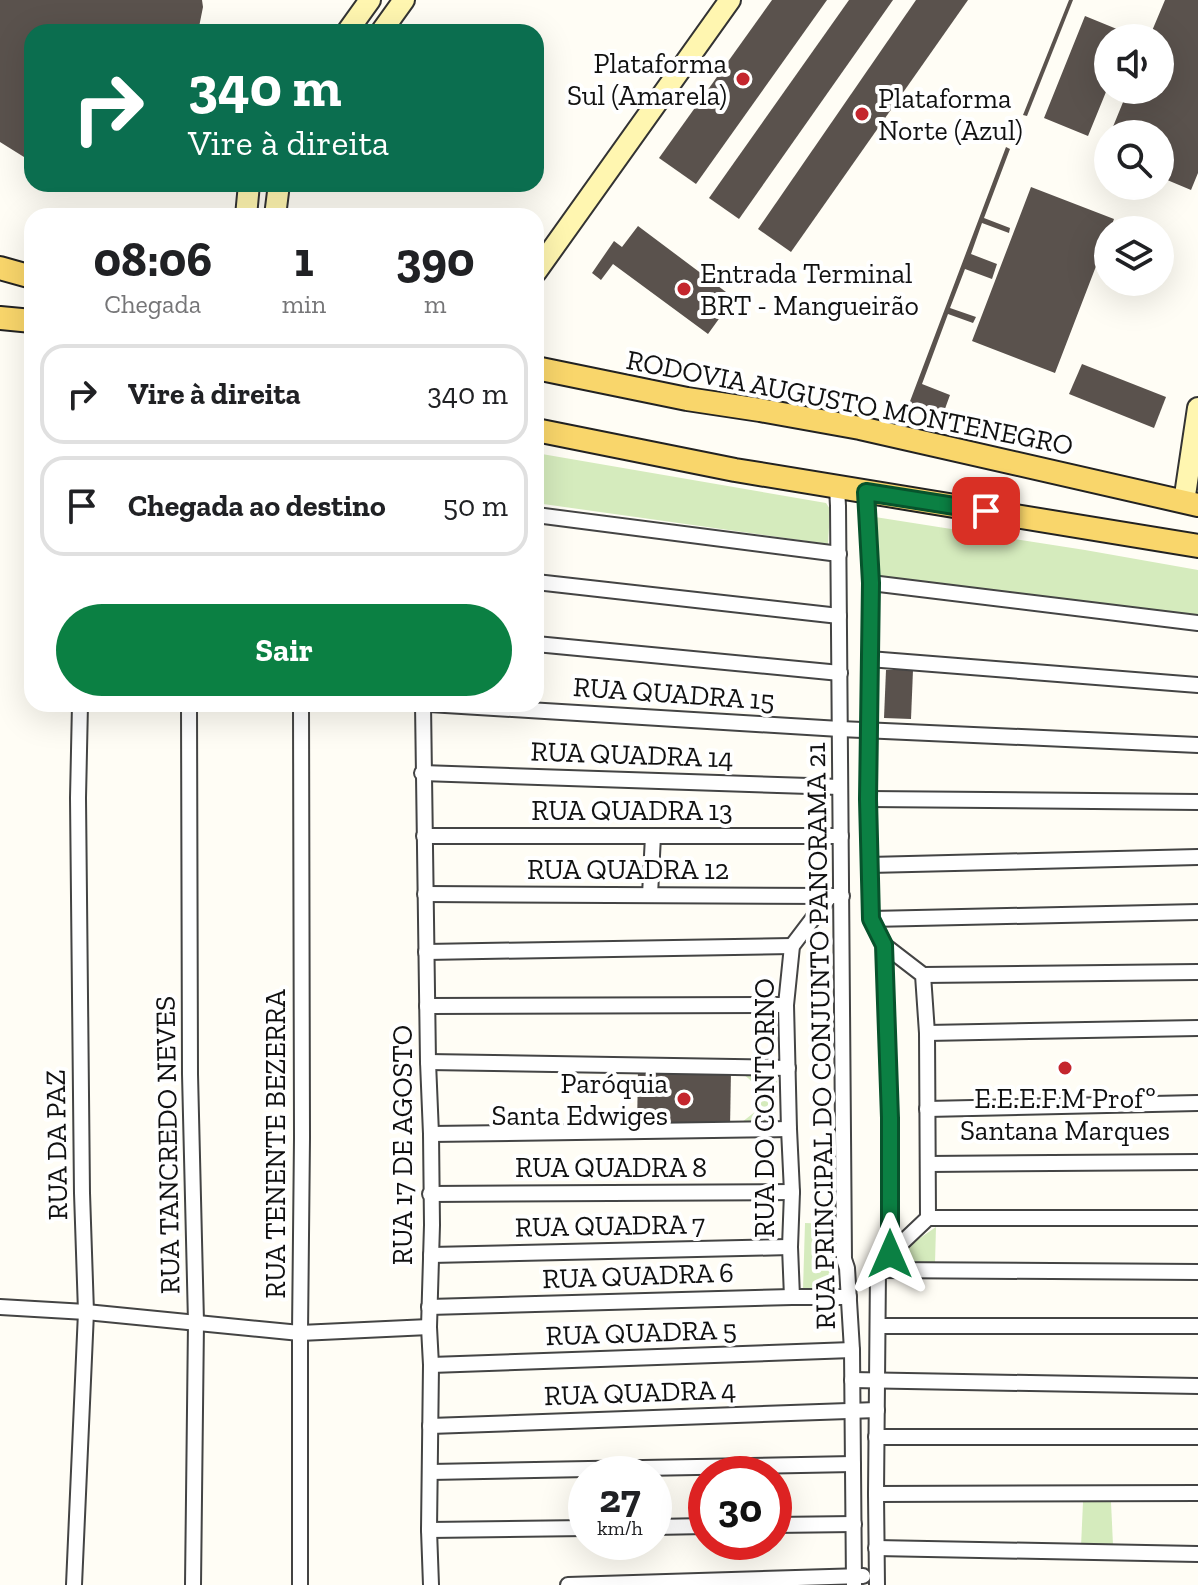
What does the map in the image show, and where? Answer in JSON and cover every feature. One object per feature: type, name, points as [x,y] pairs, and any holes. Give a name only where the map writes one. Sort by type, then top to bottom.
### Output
[{"type":"main road","points":[[0,268],[24,275]]},
{"type":"main road","points":[[0,318],[24,320]]},
{"type":"main road","name":"RODOVIA AUGUSTO MONTENEGRO","points":[[544,370],[673,397],[860,428],[1191,503]]},
{"type":"main road","points":[[544,432],[735,470],[1198,546]]},
{"type":"street","points":[[353,24],[370,0]]},
{"type":"street","points":[[387,24],[404,0]]},
{"type":"street","points":[[544,261],[730,0]]},
{"type":"street","points":[[1191,503],[1198,408]]},
{"type":"street","name":"RUA PRINCIPAL DO CONJUNTO PANORAMA 21","points":[[837,487],[841,836],[836,896],[844,1259],[852,1350],[854,1581]]},
{"type":"street","name":"RUA PRINCIPAL DO CONJUNTO PANORAMA 21","points":[[866,492],[871,583],[868,730],[871,919],[884,945],[890,1118],[890,1254],[878,1270],[877,1580]]},
{"type":"street","points":[[544,516],[839,554]]},
{"type":"street","points":[[544,583],[839,616]]},
{"type":"street","points":[[871,583],[1198,623]]},
{"type":"street","points":[[544,645],[840,673]]},
{"type":"street","points":[[869,659],[1198,685]]},
{"type":"street","name":"RUA QUADRA 15","points":[[544,711],[840,729],[1198,745]]},
{"type":"street","name":"RUA DA PAZ","points":[[74,1585],[86,1312],[82,1193],[80,712]]},
{"type":"street","name":"RUA TANCREDO NEVES","points":[[189,712],[190,1074],[196,1322],[193,1585]]},
{"type":"street","name":"RUA TENENTE BEZERRA","points":[[300,1585],[301,712]]},
{"type":"street","name":"RUA 17 DE AGOSTO","points":[[426,712],[422,773],[431,1134],[431,1585]]},
{"type":"street","name":"RUA QUADRA 14","points":[[422,773],[840,787]]},
{"type":"street","points":[[868,799],[1198,802]]},
{"type":"street","name":"RUA QUADRA 13","points":[[424,836],[841,836]]},
{"type":"street","points":[[650,895],[653,836]]},
{"type":"street","points":[[869,865],[1198,857]]},
{"type":"street","name":"RUA QUADRA 12","points":[[425,894],[836,896]]},
{"type":"street","name":"RUA DO CONTORNO","points":[[792,1297],[786,1005],[792,946],[836,896]]},
{"type":"street","points":[[871,919],[1198,912]]},
{"type":"street","points":[[884,945],[923,975],[1198,972]]},
{"type":"street","points":[[426,952],[792,946]]},
{"type":"street","points":[[923,975],[927,1033],[928,1218]]},
{"type":"street","points":[[427,1006],[786,1005]]},
{"type":"street","points":[[927,1033],[1198,1028]]},
{"type":"street","points":[[428,1062],[788,1068]]},
{"type":"street","points":[[927,1109],[1198,1103]]},
{"type":"street","points":[[431,1134],[789,1129]]},
{"type":"street","points":[[928,1164],[1198,1162]]},
{"type":"street","name":"RUA QUADRA 8","points":[[430,1194],[792,1192]]},
{"type":"street","points":[[890,1254],[928,1218],[1198,1218]]},
{"type":"street","name":"RUA QUADRA 7","points":[[431,1255],[790,1247]]},
{"type":"street","points":[[878,1270],[1198,1272]]},
{"type":"street","name":"RUA QUADRA 6","points":[[429,1307],[849,1297]]},
{"type":"street","points":[[0,1307],[86,1312],[300,1333],[429,1327]]},
{"type":"street","points":[[878,1326],[1198,1326]]},
{"type":"street","name":"RUA QUADRA 5","points":[[431,1365],[852,1350]]},
{"type":"street","points":[[852,1380],[1198,1386]]},
{"type":"street","points":[[852,1411],[877,1410]]},
{"type":"street","name":"RUA QUADRA 4","points":[[430,1426],[852,1411]]},
{"type":"street","points":[[876,1437],[1198,1437]]},
{"type":"street","points":[[430,1472],[853,1464]]},
{"type":"street","points":[[876,1494],[1198,1493]]},
{"type":"street","points":[[792,1525],[854,1524]]},
{"type":"street","points":[[429,1530],[568,1528]]},
{"type":"street","points":[[876,1548],[1198,1554]]},
{"type":"street","points":[[568,1585],[877,1580]]},
{"type":"green space","points":[[544,454],[826,503],[830,509],[828,544],[544,504]]},
{"type":"green space","points":[[875,517],[1198,570],[1198,617],[878,580]]},
{"type":"green space","points":[[730,1066],[778,1068],[775,1116],[768,1124],[737,1126],[756,1111],[756,1094],[753,1083]]},
{"type":"green space","points":[[805,1223],[832,1224],[833,1288],[803,1290]]},
{"type":"green space","points":[[936,1227],[935,1263],[905,1261],[904,1249]]},
{"type":"green space","points":[[1083,1502],[1111,1502],[1113,1545],[1081,1547]]},
{"type":"building","points":[[0,0],[202,0],[200,24],[24,24],[24,157],[0,142]]},
{"type":"building","name":"Plataforma Sul (Amarela)","points":[[772,0],[827,0],[696,184],[659,158]]},
{"type":"building","points":[[849,0],[893,0],[739,219],[709,198]]},
{"type":"building","name":"Plataforma Norte (Azul)","points":[[916,0],[968,0],[791,252],[758,229]]},
{"type":"building","points":[[1069,0],[1073,0],[1027,116],[1023,115]]},
{"type":"building","points":[[1165,0],[1198,0],[1198,173],[1191,190],[1174,183],[1174,120],[1116,120],[1122,104],[1174,104],[1174,24],[1155,24]]},
{"type":"building","points":[[1085,16],[1105,24],[1094,24],[1094,104],[1101,104],[1088,136],[1044,118]]},
{"type":"building","points":[[1006,147],[1010,149],[984,218],[1010,228],[1009,233],[982,223],[971,254],[997,264],[992,279],[965,269],[950,308],[976,317],[973,323],[948,314],[922,384],[950,395],[942,417],[909,404]]},
{"type":"building","points":[[1031,187],[1106,216],[1094,216],[1094,271],[1055,373],[972,341]]},
{"type":"building","name":"Entrada Terminal BRT - Mangueirão","points":[[638,226],[734,298],[708,334],[613,264],[601,280],[592,273],[614,241],[622,247]]},
{"type":"building","points":[[1082,364],[1166,397],[1154,428],[1069,394]]},
{"type":"building","points":[[886,670],[913,670],[911,719],[884,718]]},
{"type":"building","name":"Paróquia Santa Edwiges","points":[[638,1069],[731,1070],[730,1128],[637,1128]]},
{"type":"place","name":"Plataforma Sul (Amarela)","points":[[743,79]]},
{"type":"place","name":"Plataforma Norte (Azul)","points":[[862,114]]},
{"type":"place","name":"Entrada Terminal BRT - Mangueirão","points":[[684,289]]},
{"type":"place","name":"E.E.E.F.M Profº Santana Marques","points":[[1065,1068]]},
{"type":"place","name":"Paróquia Santa Edwiges","points":[[684,1099]]},
{"type":"route","points":[[890,1254],[890,1118],[884,945],[871,919],[869,865],[871,583],[866,492],[986,511]]}]
